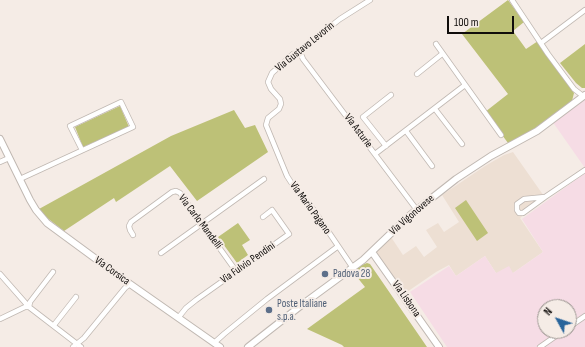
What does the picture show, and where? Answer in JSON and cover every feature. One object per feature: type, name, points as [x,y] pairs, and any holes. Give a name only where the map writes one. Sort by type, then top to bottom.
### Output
[{"type":"street","name":"Via Gustavo Levorin","points":[[266,123],[268,118],[279,109],[281,104],[280,99],[269,86],[268,80],[275,71],[293,54],[300,52],[304,46],[340,19],[370,0]]},
{"type":"street","points":[[512,0],[574,89],[582,97]]},
{"type":"street","points":[[541,43],[585,10]]},
{"type":"street","points":[[436,44],[501,135]]},
{"type":"street","name":"Via Asturie","points":[[300,52],[303,59],[417,210]]},
{"type":"street","points":[[417,74],[442,54]]},
{"type":"street","points":[[375,154],[465,85]]},
{"type":"street","points":[[386,146],[363,117],[391,95]]},
{"type":"street","name":"Via Vigonovese","points":[[248,347],[303,304],[353,268],[417,210],[474,166],[537,131],[582,97]]},
{"type":"street","points":[[20,180],[133,127],[121,102],[70,126],[82,150]]},
{"type":"street","points":[[435,109],[462,144]]},
{"type":"street","name":"Via Mario Pagano","points":[[266,123],[267,131],[292,185],[313,209],[353,268]]},
{"type":"street","points":[[406,131],[432,166]]},
{"type":"street","name":"Via Corsica","points":[[0,139],[8,158],[36,210],[47,223],[217,345]]},
{"type":"street","points":[[0,162],[8,158]]},
{"type":"street","points":[[546,197],[524,199],[517,204],[519,214],[523,213],[585,170]]},
{"type":"street","points":[[160,254],[264,179]]},
{"type":"street","name":"Via Carlo Mandelli","points":[[133,235],[129,226],[131,222],[172,192],[176,191],[180,194],[236,271]]},
{"type":"street","name":"Via Fulvio Pendini","points":[[178,318],[189,305],[289,234],[272,210],[263,217]]},
{"type":"street","points":[[217,345],[224,334],[267,299],[338,247]]},
{"type":"street","name":"Via Lisbona","points":[[372,252],[438,347]]},
{"type":"street","points":[[29,307],[30,302],[53,272]]},
{"type":"street","points":[[0,274],[29,307],[77,346],[125,288],[130,284]]},
{"type":"street","points":[[54,326],[76,297]]},
{"type":"street","points":[[0,319],[25,307],[29,307]]},
{"type":"street","points":[[540,347],[552,339]]},
{"type":"shaded area","points":[[585,96],[585,168],[552,121]]},
{"type":"shaded area","points":[[513,152],[546,199],[520,218],[543,252],[513,273],[496,273],[485,256],[456,276],[449,265],[404,294],[375,253],[391,237],[403,255],[416,246],[424,257],[437,247],[426,230],[438,223],[444,232],[459,222],[442,195],[485,166],[504,155]]},
{"type":"shaded area","points":[[585,173],[585,347],[447,347],[410,292],[449,266],[456,276],[485,256],[496,273],[509,266],[513,273],[543,252],[522,219]]},
{"type":"green space","points":[[508,0],[524,22],[513,31],[526,49],[538,41],[574,93],[572,101],[540,126],[525,136],[508,143],[485,112],[508,94],[462,34]]},
{"type":"green space","points":[[585,44],[585,88],[582,88],[576,83],[560,63]]},
{"type":"green space","points":[[120,106],[129,127],[83,147],[75,127]]},
{"type":"green space","points":[[234,110],[245,128],[255,125],[268,152],[197,201],[170,166],[116,202],[114,198],[64,231],[46,217],[39,209],[171,136]]},
{"type":"green space","points":[[466,200],[488,233],[477,241],[455,208]]},
{"type":"green space","points":[[238,223],[250,240],[242,245],[248,255],[237,263],[218,237]]},
{"type":"green space","points":[[367,263],[370,264],[427,347],[344,347],[307,329],[365,287],[353,272]]},
{"type":"place","name":"Padova 28","points":[[325,274]]},
{"type":"place","name":"Poste Italiane s.p.a.","points":[[269,310]]}]
